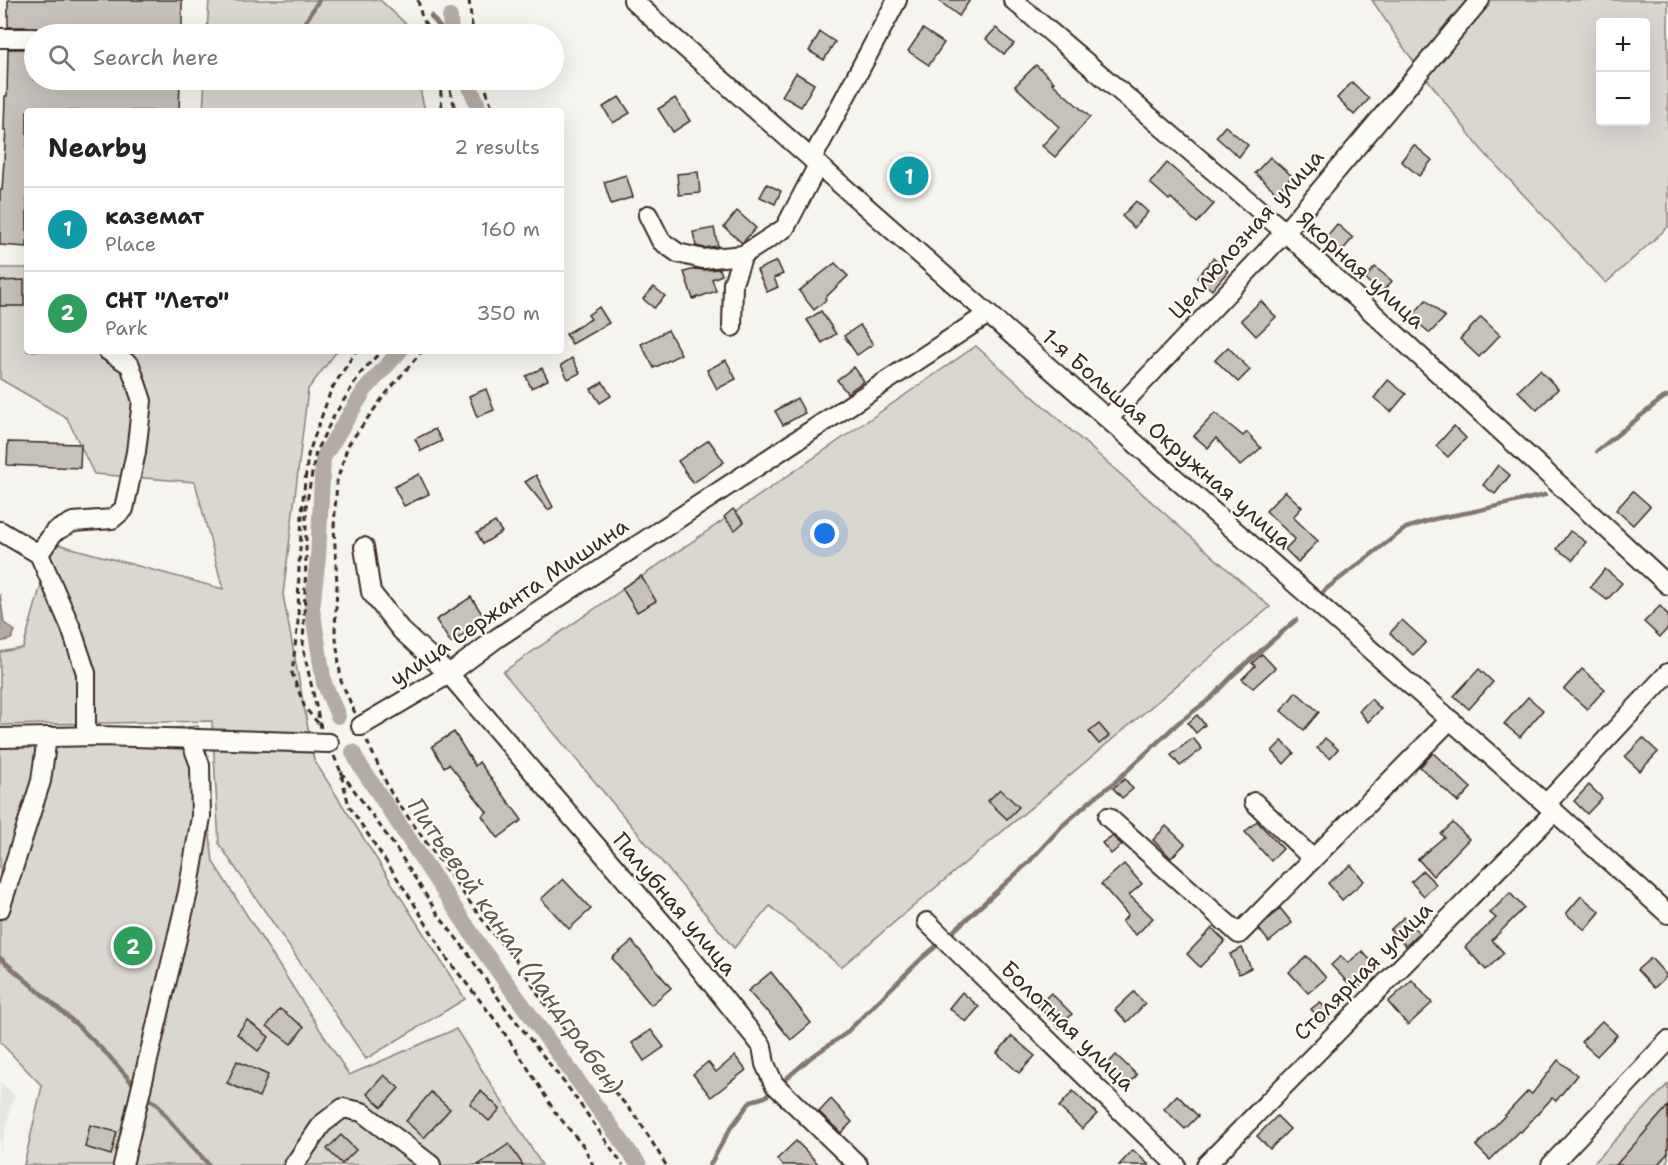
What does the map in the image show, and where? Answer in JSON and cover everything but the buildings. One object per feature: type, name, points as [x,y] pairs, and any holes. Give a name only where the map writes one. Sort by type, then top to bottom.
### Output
[{"type":"street","name":"1-я Большая Окружная улица","points":[[633,0],[1668,914]]},
{"type":"street","points":[[648,215],[661,241],[678,253],[703,258],[743,255],[785,228],[815,162],[897,0]]},
{"type":"street","name":"Якорная улица","points":[[1013,0],[1285,232],[1668,585]]},
{"type":"street","name":"Целлюлозная улица","points":[[1108,419],[1285,232],[1480,0]]},
{"type":"street","points":[[0,38],[24,38]]},
{"type":"street","points":[[732,327],[733,283],[743,255]]},
{"type":"street","name":"улица Сержанта Мишина","points":[[361,726],[449,674],[497,638],[988,314]]},
{"type":"street","points":[[39,554],[54,532],[73,522],[112,519],[124,509],[136,452],[142,401],[130,365],[117,354]]},
{"type":"street","points":[[0,531],[39,554],[71,628],[86,673],[86,736]]},
{"type":"street","name":"Палубная улица","points":[[364,547],[371,592],[401,630],[449,674],[671,933],[762,1046],[765,1064],[774,1084],[858,1165]]},
{"type":"street","name":"Столярная улица","points":[[1206,1165],[1550,808],[1668,673]]},
{"type":"street","points":[[1108,817],[1239,934],[1450,720]]},
{"type":"street","points":[[0,738],[86,736],[329,743]]},
{"type":"street","points":[[0,909],[42,781],[47,737]]},
{"type":"street","points":[[123,1165],[188,892],[201,816],[200,765],[190,738]]},
{"type":"street","points":[[1254,802],[1313,859]]},
{"type":"street","name":"Болотная улица","points":[[927,922],[1176,1165]]},
{"type":"street","points":[[1551,1165],[1667,1044]]},
{"type":"street","points":[[294,1165],[322,1124],[344,1108],[362,1112],[430,1165]]},
{"type":"path","points":[[418,0],[426,24]]},
{"type":"path","points":[[469,0],[472,24]]},
{"type":"path","points":[[441,90],[442,108]]},
{"type":"path","points":[[450,90],[455,108]]},
{"type":"path","points":[[486,90],[492,108]]},
{"type":"path","points":[[319,725],[305,708],[292,673],[298,622],[298,566],[303,499],[308,455],[331,390],[354,354]]},
{"type":"path","points":[[315,707],[303,648],[306,507],[316,451],[360,374],[378,354]]},
{"type":"path","points":[[419,354],[384,396],[348,445],[337,481],[334,527],[337,585],[335,630],[342,681],[391,792],[490,930],[521,966],[541,999],[638,1119],[666,1165]]},
{"type":"path","points":[[593,1165],[584,1147],[555,1112],[496,1022],[448,960],[413,902],[349,806],[340,770],[396,848],[439,916],[501,1002],[570,1090],[623,1165]]},
{"type":"shaded area","points":[[209,0],[380,0],[406,24],[208,24]]},
{"type":"shaded area","points":[[1372,0],[1668,0],[1668,227],[1606,283],[1480,148],[1406,51]]},
{"type":"shaded area","points":[[204,90],[420,90],[424,108],[203,108]]},
{"type":"shaded area","points":[[0,268],[24,268],[24,354],[335,354],[308,389],[283,595],[314,760],[465,999],[366,1059],[219,844],[212,721],[0,725],[0,652],[23,648],[53,543],[223,589],[195,482],[94,474],[67,418],[0,379]]},
{"type":"shaded area","points":[[976,346],[1270,607],[841,967],[770,906],[734,948],[503,672]]},
{"type":"shaded area","points":[[0,594],[4,623],[15,631],[11,639],[0,642]]},
{"type":"shaded area","points":[[198,726],[213,862],[349,1075],[456,1029],[542,1165],[24,1165],[42,1086],[0,1042],[0,743]]},
{"type":"shaded area","points":[[0,1081],[14,1095],[0,1152]]},
{"type":"shaded area","points":[[1668,1084],[1668,1165],[1592,1165]]},
{"type":"waterway","points":[[303,24],[319,0]]},
{"type":"waterway","points":[[431,16],[437,24]]},
{"type":"waterway","name":"Питьевой канал (Ландграбен)","points":[[450,17],[450,24]]},
{"type":"waterway","name":"Питьевой канал (Ландграбен)","points":[[471,90],[478,108]]},
{"type":"waterway","name":"Питьевой канал (Ландграбен)","points":[[338,716],[324,683],[312,608],[318,557],[323,458],[364,391],[397,354]]},
{"type":"waterway","points":[[1597,451],[1668,396]]},
{"type":"waterway","points":[[1320,596],[1406,528],[1434,519],[1545,495]]},
{"type":"waterway","points":[[948,936],[1029,862],[1062,826],[1114,783],[1178,723],[1210,699],[1234,674],[1296,620]]},
{"type":"waterway","name":"Питьевой канал (Ландграбен)","points":[[353,752],[482,949],[639,1165]]},
{"type":"waterway","points":[[779,1085],[810,1058],[845,1034],[941,942]]},
{"type":"waterway","points":[[0,958],[75,1023],[108,1055],[135,1086]]},
{"type":"waterway","points":[[710,1165],[730,1129],[751,1101],[765,1097],[773,1091]]},
{"type":"waterway","points":[[150,1100],[157,1104],[209,1165]]},
{"type":"place","name":"каземат","points":[[909,176]]},
{"type":"place","name":"СНТ \"Лето\"","points":[[133,946]]}]
